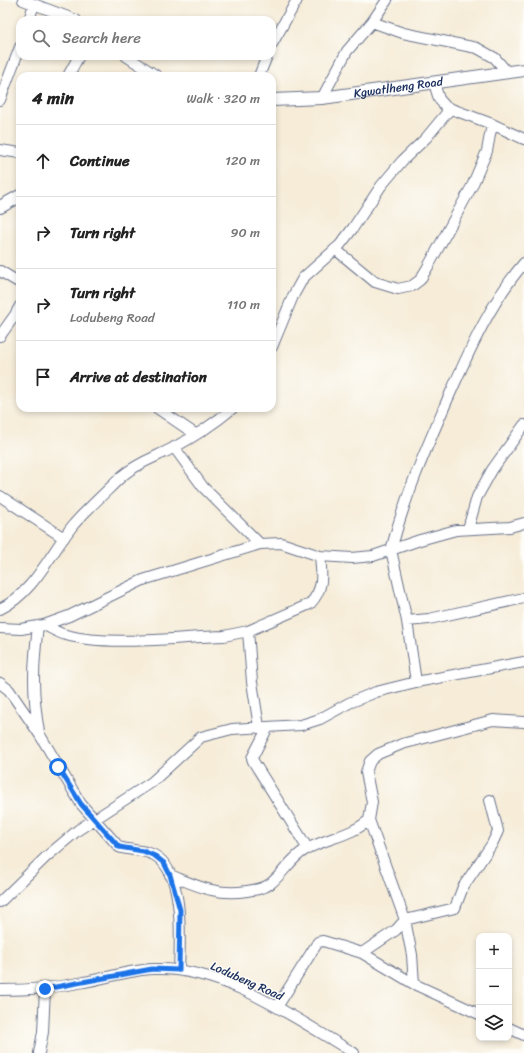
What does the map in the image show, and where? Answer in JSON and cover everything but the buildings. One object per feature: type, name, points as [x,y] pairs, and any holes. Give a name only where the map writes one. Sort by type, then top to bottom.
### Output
[{"type":"street","points":[[24,0],[66,16]]},
{"type":"street","points":[[276,37],[297,0]]},
{"type":"street","points":[[322,98],[347,52],[372,22],[387,0]]},
{"type":"street","points":[[30,16],[34,4]]},
{"type":"street","points":[[372,22],[403,32],[477,48],[495,58],[507,72]]},
{"type":"street","points":[[0,100],[16,58]]},
{"type":"street","points":[[70,72],[77,60]]},
{"type":"street","points":[[132,60],[151,72]]},
{"type":"street","points":[[261,72],[265,60]]},
{"type":"street","name":"Kgwatlheng Road","points":[[276,100],[322,98],[524,70]]},
{"type":"street","points":[[434,83],[442,104],[450,109],[492,124],[524,139]]},
{"type":"street","points":[[276,337],[293,296],[303,278],[335,249],[354,228],[381,186],[426,138],[450,109]]},
{"type":"street","points":[[335,249],[375,282],[398,289],[412,286],[420,280],[472,186],[487,151],[492,124]]},
{"type":"street","points":[[0,150],[16,152]]},
{"type":"street","points":[[0,207],[16,198]]},
{"type":"street","points":[[416,682],[407,622],[391,550],[399,519],[416,472],[462,367],[495,302],[515,273],[524,263]]},
{"type":"street","points":[[0,270],[16,280]]},
{"type":"street","points":[[0,336],[16,316]]},
{"type":"street","points":[[163,412],[195,434]]},
{"type":"street","points":[[0,609],[11,604],[24,591],[74,524],[129,469],[174,448],[227,412]]},
{"type":"street","points":[[468,529],[477,496],[492,470],[524,425]]},
{"type":"street","points":[[174,448],[203,487],[260,544]]},
{"type":"street","points":[[0,496],[64,538]]},
{"type":"street","points":[[0,628],[21,629],[41,626],[69,616],[137,583],[260,544],[280,543],[320,556],[352,558],[373,556],[420,540],[456,530],[510,527],[524,523]]},
{"type":"street","points":[[41,626],[65,635],[97,640],[224,636],[248,631],[275,618],[300,610],[313,601],[321,588],[323,577],[320,556]]},
{"type":"street","points":[[407,622],[429,619],[524,598]]},
{"type":"street","points":[[40,735],[33,686],[33,665],[41,626]]},
{"type":"street","points":[[248,631],[252,682],[264,727],[252,758],[308,849]]},
{"type":"street","points":[[0,902],[46,857],[78,830],[152,782],[201,737],[232,729],[289,726],[310,723],[356,700],[376,692],[416,682],[524,662]]},
{"type":"street","points":[[0,683],[9,690],[40,735],[81,804],[95,818],[119,847],[143,851],[155,856],[164,863],[170,875],[180,910],[179,970]]},
{"type":"street","points":[[414,984],[412,955],[405,920],[369,820],[372,802],[366,772],[370,761],[378,754],[402,744],[493,720],[524,722]]},
{"type":"street","points":[[362,953],[396,930],[405,920],[455,908],[463,887],[492,844],[498,831],[490,800]]},
{"type":"street","points":[[170,875],[211,892],[231,894],[258,890],[271,883],[308,849],[360,828],[369,820]]},
{"type":"street","points":[[277,1007],[318,942],[323,941],[362,953],[414,984],[476,1013]]},
{"type":"street","name":"Lodubeng Road","points":[[0,990],[45,989],[152,969],[179,970],[203,975],[229,984],[277,1007],[354,1053]]},
{"type":"street","points":[[40,1053],[43,1032],[45,989]]},
{"type":"street","points":[[512,1029],[524,1035]]},
{"type":"route","points":[[45,989],[152,969],[179,970],[180,910],[170,875],[164,863],[155,856],[143,851],[119,847],[95,818],[86,811],[58,767]]}]
